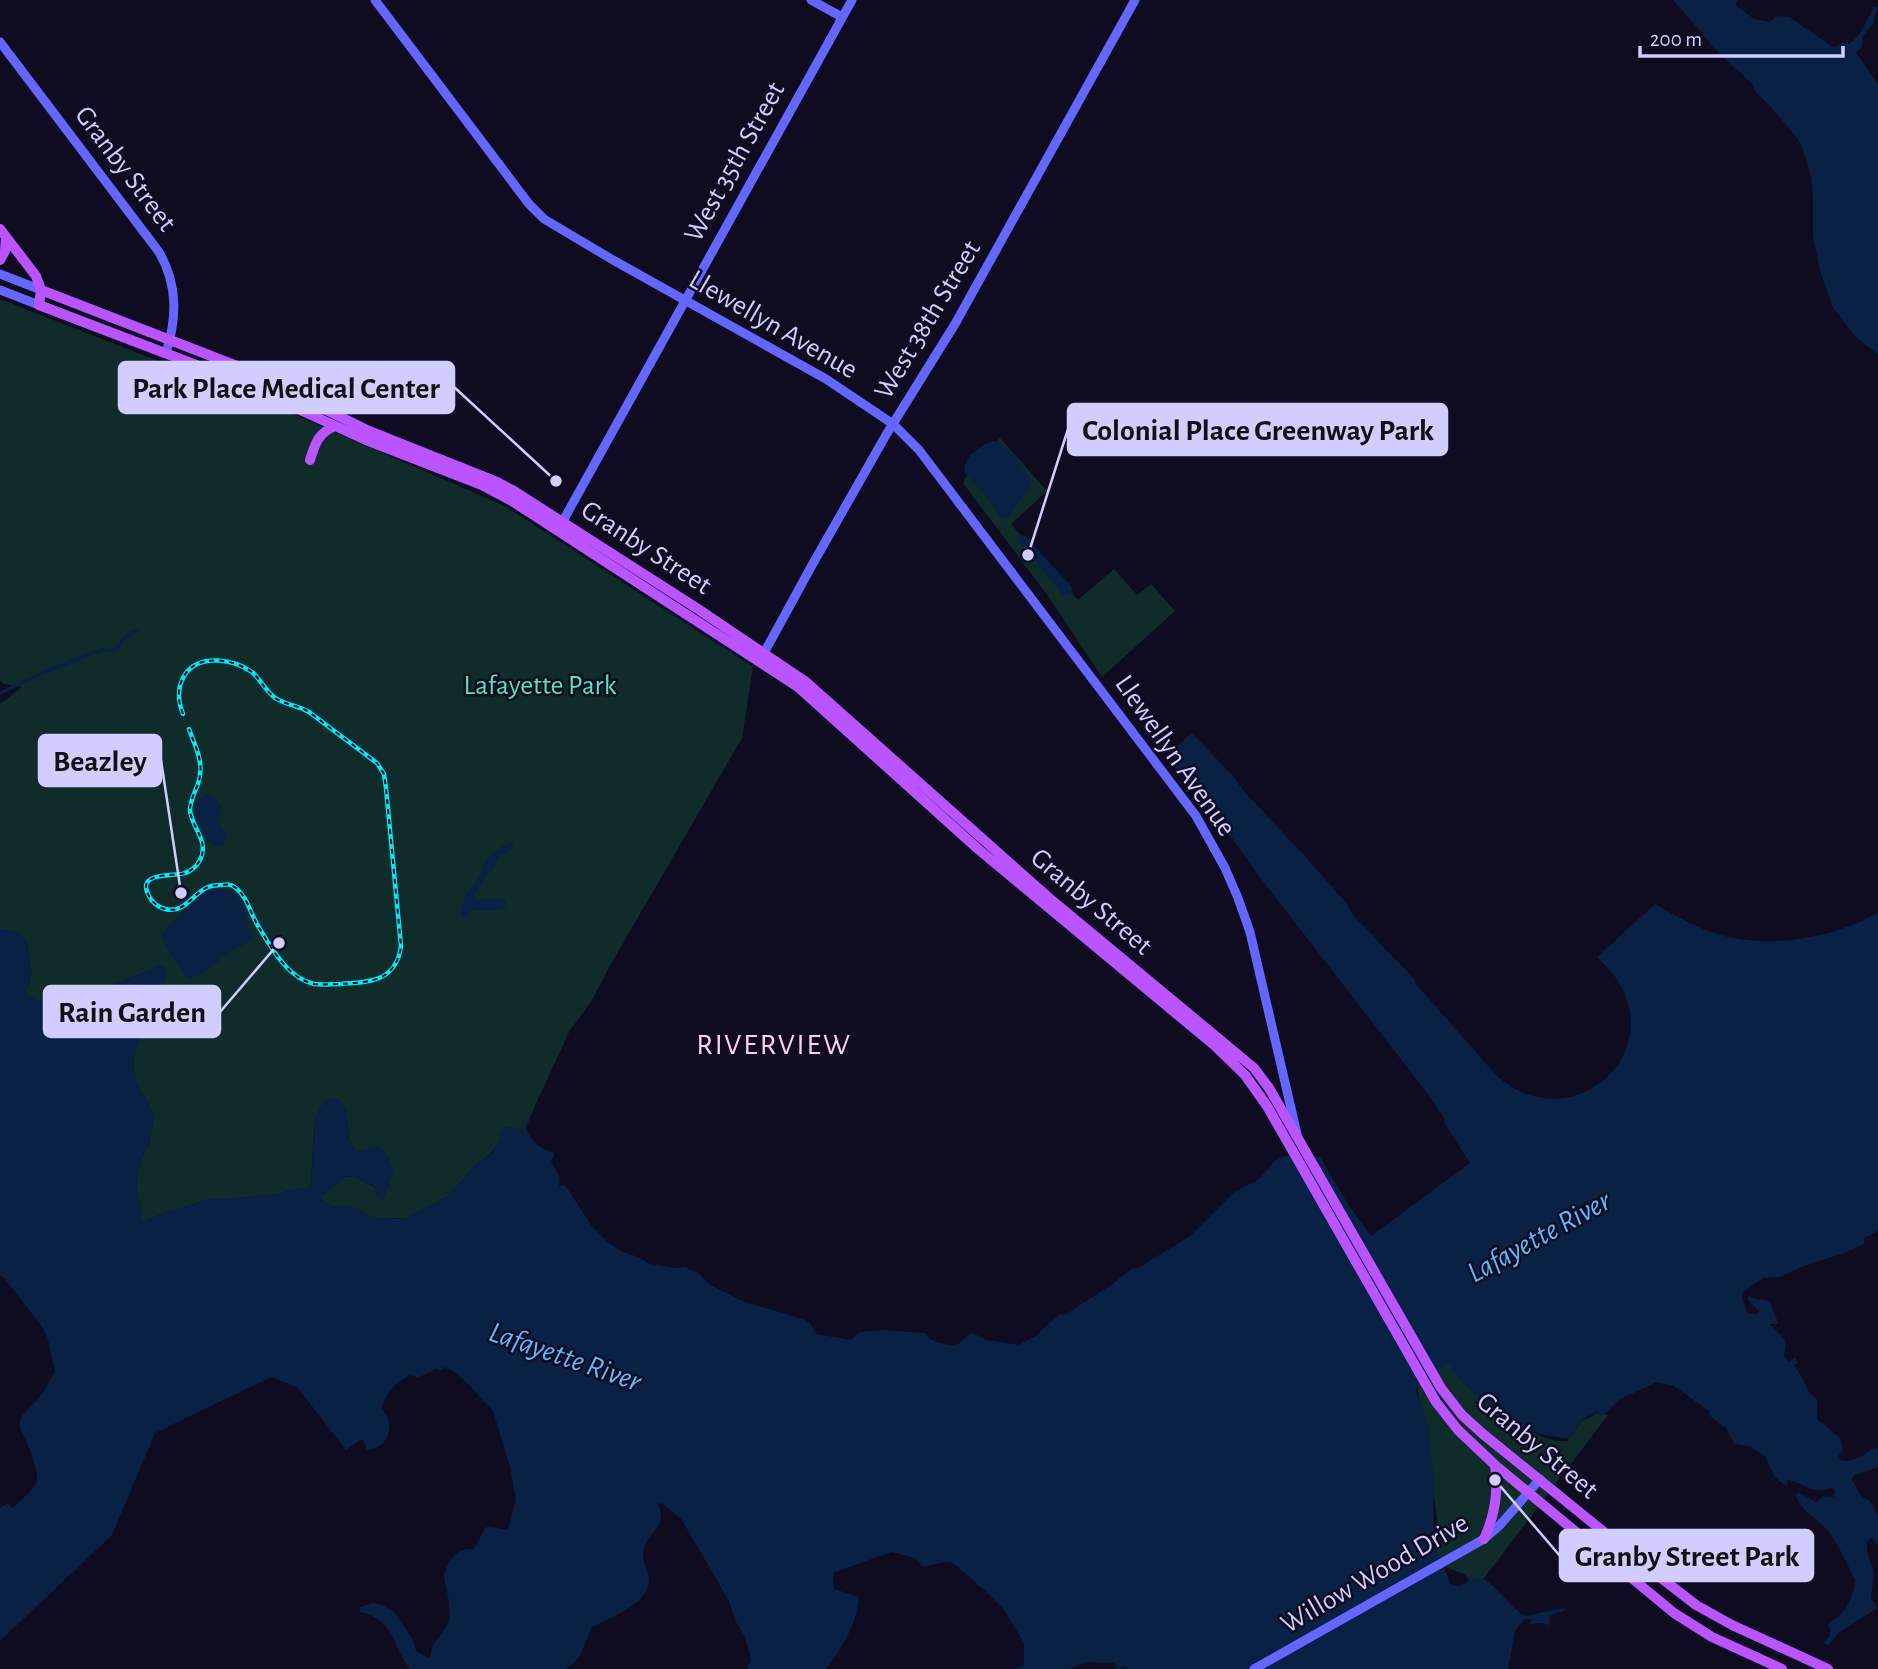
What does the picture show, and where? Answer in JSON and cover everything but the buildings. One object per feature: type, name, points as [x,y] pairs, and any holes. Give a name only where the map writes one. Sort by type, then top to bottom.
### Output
[{"type":"main road","points":[[0,260],[5,251],[3,232]]},
{"type":"main road","points":[[3,232],[36,276],[41,290],[39,305],[166,353]]},
{"type":"main road","points":[[41,290],[170,339]]},
{"type":"main road","name":"Granby Street","points":[[170,339],[261,377],[369,431],[497,482],[763,658],[978,849],[1220,1050],[1245,1075],[1294,1142],[1423,1356],[1462,1415],[1696,1605],[1732,1625],[1828,1669]]},
{"type":"main road","name":"Granby Street","points":[[166,353],[486,487],[560,526]]},
{"type":"main road","points":[[310,460],[317,439],[335,426]]},
{"type":"main road","name":"Granby Street","points":[[1294,1142],[1404,1348],[1442,1411],[1458,1430],[1528,1493],[1674,1613],[1712,1637],[1782,1669]]},
{"type":"main road","points":[[1484,1539],[1496,1503],[1495,1465]]},
{"type":"street","name":"Llewellyn Avenue","points":[[375,0],[529,204],[544,219],[826,379],[893,424],[919,450],[1196,816],[1225,868],[1250,932],[1294,1142]]},
{"type":"street","points":[[811,0],[842,18]]},
{"type":"street","name":"West 35th Street","points":[[560,526],[852,0]]},
{"type":"street","name":"West 38th Street","points":[[763,658],[811,567],[893,424],[955,324],[1135,0]]},
{"type":"street","name":"Granby Street","points":[[0,42],[159,252],[169,272],[174,292],[174,316],[166,353]]},
{"type":"street","points":[[0,274],[41,290]]},
{"type":"street","points":[[0,290],[39,305]]},
{"type":"street","name":"Willow Wood Drive","points":[[1254,1669],[1484,1539],[1500,1525],[1540,1479]]},
{"type":"green space","name":"Lafayette Park","points":[[0,299],[288,412],[505,506],[753,667],[742,738],[591,1002],[570,1030],[523,1130],[508,1127],[491,1153],[475,1166],[448,1196],[406,1218],[377,1218],[353,1207],[331,1206],[321,1199],[322,1194],[344,1177],[354,1176],[374,1187],[378,1199],[392,1171],[377,1147],[356,1152],[350,1140],[345,1108],[314,1128],[311,1183],[307,1188],[277,1194],[209,1199],[142,1220],[136,1192],[137,1177],[140,1162],[149,1143],[154,1115],[136,1081],[133,1063],[147,1022],[148,1010],[166,977],[159,965],[92,992],[59,1001],[45,1002],[34,999],[26,992],[32,973],[27,943],[17,932],[0,929],[0,704],[22,687],[0,681]]},
{"type":"green space","points":[[1000,438],[1047,491],[1011,524],[1078,600],[1114,569],[1137,595],[1151,584],[1175,611],[1102,677],[1048,596],[963,483],[974,461]]},
{"type":"green space","points":[[1452,1362],[1505,1412],[1536,1434],[1552,1440],[1567,1441],[1583,1420],[1597,1413],[1608,1415],[1481,1582],[1470,1580],[1464,1574],[1446,1567],[1436,1551],[1437,1518],[1418,1391],[1418,1374]]},
{"type":"water","points":[[1673,0],[1738,0],[1735,5],[1754,19],[1770,22],[1777,16],[1789,17],[1834,48],[1843,42],[1849,44],[1853,41],[1874,7],[1878,7],[1874,22],[1856,53],[1878,84],[1878,354],[1856,337],[1833,308],[1820,270],[1813,237],[1811,176],[1799,140],[1752,84],[1713,47]]},
{"type":"water","points":[[994,441],[1010,452],[1032,483],[1005,519],[999,516],[986,495],[965,473],[969,457]]},
{"type":"water","points":[[1021,535],[1025,536],[1071,586],[1072,590],[1068,596],[1062,594],[1019,541]]},
{"type":"water","points":[[140,627],[124,640],[118,651],[104,651],[37,677],[0,695],[0,691],[47,669],[101,648],[116,647],[125,635]]},
{"type":"water","name":"Lafayette River","points":[[1192,733],[1310,862],[1346,903],[1353,915],[1415,980],[1497,1076],[1524,1093],[1551,1099],[1577,1095],[1600,1083],[1618,1064],[1629,1041],[1630,1014],[1621,986],[1597,957],[1655,904],[1714,933],[1755,941],[1819,935],[1878,913],[1878,1231],[1864,1238],[1864,1244],[1845,1253],[1806,1265],[1780,1277],[1763,1278],[1742,1293],[1742,1299],[1748,1313],[1758,1314],[1759,1311],[1747,1299],[1749,1296],[1769,1301],[1778,1324],[1769,1324],[1786,1341],[1784,1356],[1789,1362],[1795,1357],[1798,1363],[1794,1367],[1808,1392],[1817,1399],[1817,1419],[1839,1437],[1843,1450],[1837,1458],[1852,1460],[1875,1447],[1878,1449],[1878,1467],[1853,1476],[1852,1480],[1862,1497],[1870,1501],[1878,1516],[1878,1545],[1872,1538],[1867,1541],[1867,1552],[1874,1573],[1871,1599],[1878,1608],[1839,1632],[1828,1646],[1824,1642],[1830,1635],[1828,1625],[1842,1613],[1849,1602],[1855,1580],[1832,1536],[1805,1510],[1796,1495],[1798,1492],[1816,1502],[1823,1496],[1834,1497],[1835,1491],[1833,1488],[1810,1489],[1788,1480],[1787,1487],[1774,1476],[1765,1456],[1750,1446],[1734,1444],[1726,1428],[1711,1417],[1709,1411],[1674,1386],[1657,1382],[1620,1399],[1605,1414],[1598,1412],[1584,1418],[1569,1438],[1533,1432],[1503,1417],[1477,1396],[1450,1365],[1446,1365],[1418,1384],[1416,1390],[1428,1424],[1431,1450],[1434,1482],[1433,1541],[1450,1583],[1459,1586],[1475,1578],[1486,1580],[1527,1616],[1565,1608],[1564,1611],[1550,1616],[1549,1625],[1530,1624],[1531,1619],[1524,1619],[1515,1631],[1508,1669],[1120,1669],[1116,1668],[1114,1663],[1086,1662],[1070,1669],[1015,1669],[1024,1665],[1024,1643],[1004,1610],[989,1594],[953,1563],[922,1566],[915,1558],[891,1552],[833,1573],[834,1589],[859,1597],[848,1635],[826,1669],[747,1669],[751,1661],[750,1655],[729,1601],[682,1520],[662,1503],[658,1504],[661,1511],[660,1523],[643,1552],[649,1579],[648,1588],[628,1609],[592,1627],[579,1658],[566,1669],[410,1669],[386,1627],[380,1621],[360,1612],[360,1607],[373,1603],[394,1612],[413,1640],[416,1651],[428,1658],[431,1656],[435,1643],[450,1619],[445,1570],[459,1552],[474,1549],[485,1528],[508,1530],[516,1500],[510,1467],[493,1411],[467,1383],[445,1367],[418,1378],[410,1374],[393,1388],[381,1408],[389,1421],[388,1435],[380,1446],[373,1449],[365,1450],[362,1439],[346,1450],[298,1388],[271,1377],[155,1433],[112,1535],[0,1641],[0,1508],[8,1503],[12,1508],[36,1484],[35,1463],[19,1425],[22,1416],[43,1393],[55,1371],[47,1336],[0,1275],[0,929],[17,932],[27,943],[32,973],[26,992],[34,999],[45,1002],[75,997],[109,986],[159,965],[165,967],[166,977],[148,1010],[147,1022],[133,1063],[136,1081],[154,1115],[149,1143],[140,1162],[137,1177],[136,1192],[142,1220],[209,1199],[277,1194],[307,1188],[311,1183],[315,1118],[326,1101],[335,1098],[339,1099],[345,1108],[350,1140],[356,1152],[374,1147],[383,1149],[394,1173],[383,1200],[378,1199],[374,1186],[354,1176],[344,1177],[324,1195],[321,1194],[321,1199],[331,1206],[353,1207],[369,1216],[406,1218],[448,1196],[475,1166],[492,1153],[500,1141],[502,1129],[508,1127],[523,1130],[535,1107],[526,1128],[537,1144],[555,1153],[551,1162],[560,1178],[559,1186],[565,1185],[593,1228],[623,1252],[650,1264],[685,1267],[699,1274],[710,1285],[742,1301],[805,1320],[816,1334],[851,1340],[859,1332],[885,1330],[925,1333],[930,1339],[953,1346],[973,1333],[986,1340],[1019,1345],[1036,1336],[1059,1314],[1065,1315],[1131,1269],[1140,1267],[1190,1236],[1236,1191],[1258,1180],[1282,1157],[1300,1154],[1320,1157],[1349,1206],[1371,1236],[1470,1163],[1431,1098],[1255,871],[1223,825],[1166,755]]},
{"type":"water","points":[[206,795],[214,797],[221,806],[219,824],[227,835],[223,845],[219,847],[207,840],[195,814],[198,800]]},
{"type":"water","points":[[512,843],[512,849],[500,855],[474,895],[476,899],[504,899],[505,907],[499,910],[470,911],[466,917],[462,916],[464,901],[486,860],[496,850]]},
{"type":"water","points":[[218,889],[231,892],[239,899],[252,938],[230,951],[208,970],[189,979],[171,956],[161,936],[205,891]]},
{"type":"railway","points":[[183,714],[179,693],[181,683],[192,667],[218,660],[237,664],[252,672],[274,697],[309,712],[377,763],[384,774],[386,788],[401,946],[396,963],[389,972],[379,978],[357,983],[314,984],[304,981],[280,960],[243,896],[231,885],[206,888],[182,907],[172,910],[158,906],[152,900],[146,888],[147,882],[189,871],[200,860],[202,853],[203,847],[190,810],[201,770],[189,729]]},
{"type":"place","name":"Park Place Medical Center","points":[[556,481]]},
{"type":"place","name":"Colonial Place Greenway Park","points":[[1028,555]]},
{"type":"place","name":"Beazley","points":[[181,893]]},
{"type":"place","name":"Rain Garden","points":[[279,943]]},
{"type":"place","name":"Granby Street Park","points":[[1495,1480]]},
{"type":"district","name":"RIVERVIEW","points":[[774,1045]]}]
